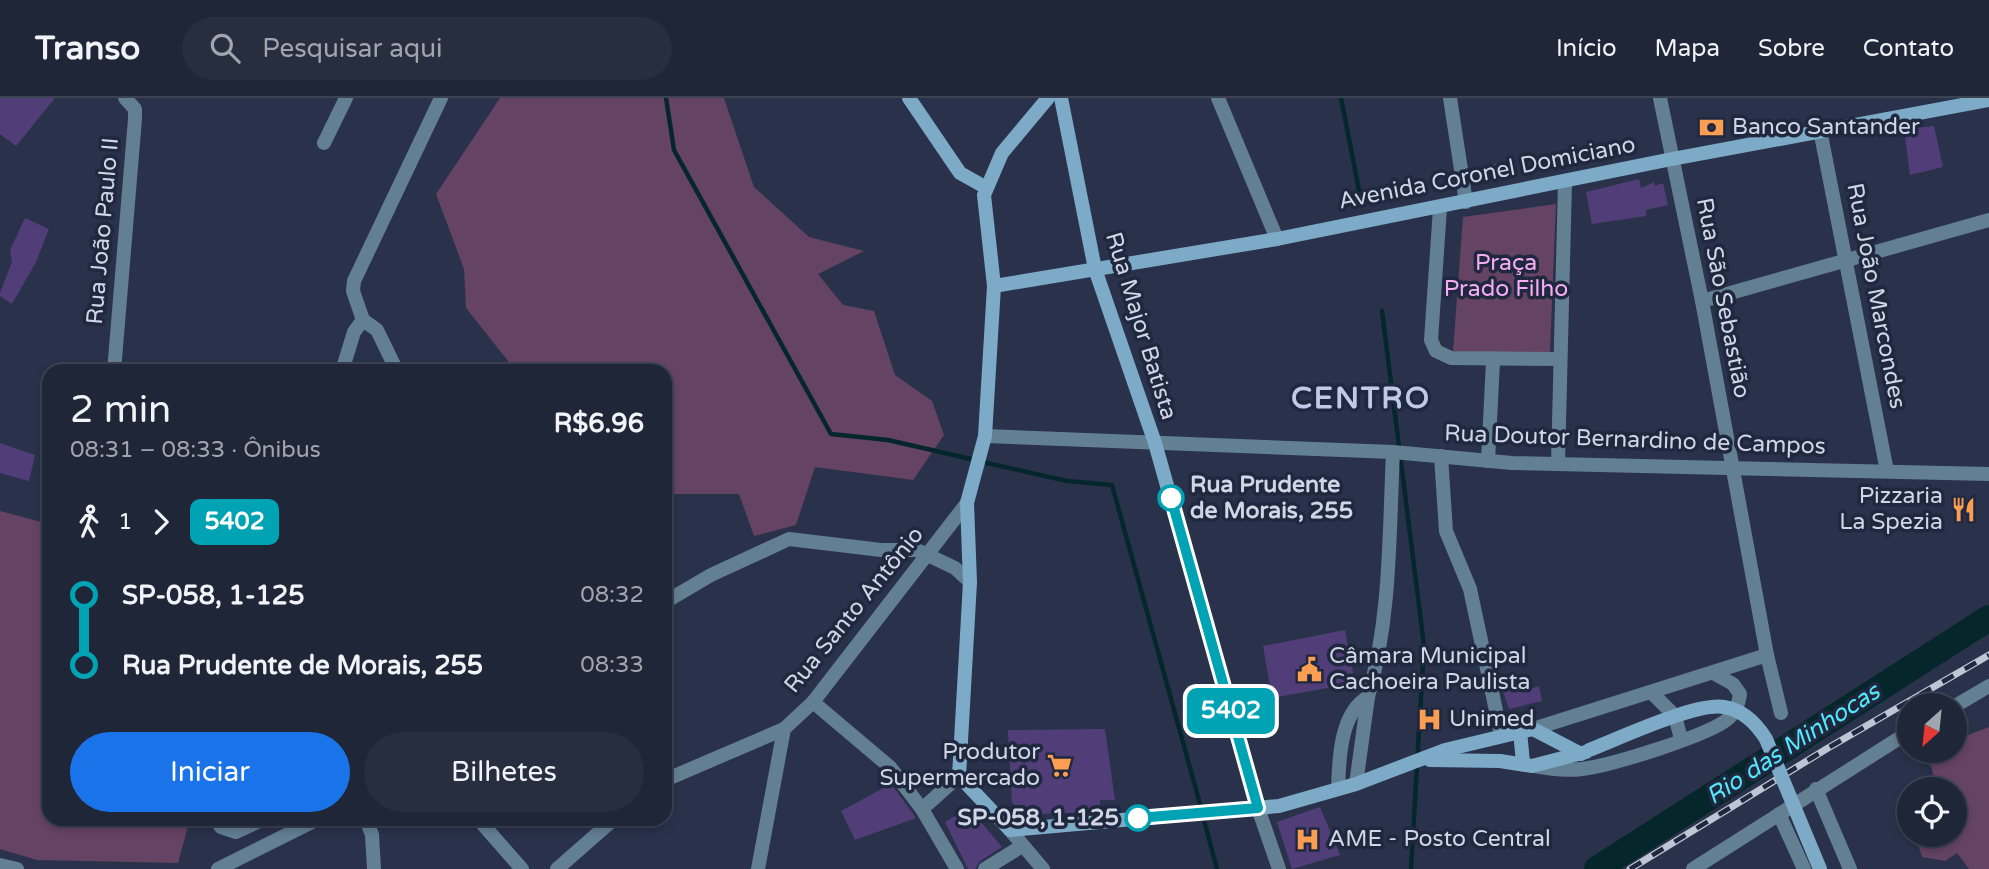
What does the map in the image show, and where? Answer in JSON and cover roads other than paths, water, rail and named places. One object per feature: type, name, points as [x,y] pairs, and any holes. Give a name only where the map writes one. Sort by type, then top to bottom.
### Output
[{"type":"main road","points":[[909,98],[960,173],[985,187]]},
{"type":"main road","points":[[1048,98],[1009,142],[985,187],[984,214],[994,286],[985,436],[967,503],[970,582],[959,776],[1010,830],[1279,806],[1356,784],[1425,760],[1445,750],[1501,734],[1526,730],[1551,735],[1585,752]]},
{"type":"main road","name":"Rua Major Batista","points":[[1061,98],[1095,269],[1155,443],[1258,808]]},
{"type":"main road","name":"Avenida Coronel Domiciano","points":[[994,286],[1277,239],[1820,130],[1989,100]]},
{"type":"main road","points":[[1425,760],[1527,764],[1585,752],[1697,710],[1721,706],[1741,713],[1759,727],[1820,869]]},
{"type":"main road","points":[[1526,730],[1527,764]]},
{"type":"street","name":"Rua João Paulo II","points":[[115,364],[135,119],[135,109],[125,98]]},
{"type":"street","points":[[324,143],[346,98]]},
{"type":"street","points":[[1217,98],[1277,239]]},
{"type":"street","points":[[1450,98],[1466,202]]},
{"type":"street","name":"Rua São Sebastião","points":[[1660,98],[1702,301],[1767,655],[1781,713]]},
{"type":"street","points":[[394,364],[377,330],[363,320],[352,291],[354,281],[436,100]]},
{"type":"street","name":"Rua João Marcondes","points":[[1820,130],[1888,471]]},
{"type":"street","points":[[1558,463],[1565,182]]},
{"type":"street","points":[[1440,208],[1433,345],[1436,351],[1451,358],[1493,361],[1560,359]]},
{"type":"street","points":[[1702,301],[1989,220]]},
{"type":"street","points":[[344,364],[351,342],[363,320]]},
{"type":"street","points":[[1488,461],[1493,361]]},
{"type":"street","name":"Rua Doutor Bernardino de Campos","points":[[985,436],[1393,452],[1488,461],[1989,474]]},
{"type":"street","points":[[1356,784],[1368,697],[1379,657],[1389,583],[1393,452]]},
{"type":"street","points":[[1441,456],[1446,531],[1470,589],[1501,734]]},
{"type":"street","name":"Rua Santo Antônio","points":[[758,869],[784,729],[813,702],[967,503]]},
{"type":"street","points":[[672,598],[711,575],[789,539],[930,554],[955,568],[970,582]]},
{"type":"street","points":[[1526,730],[1715,674],[1767,655]]},
{"type":"street","points":[[1527,764],[1583,769],[1613,762],[1723,723],[1737,708],[1740,694],[1737,688],[1715,674]]},
{"type":"street","points":[[1967,699],[1989,686]]},
{"type":"street","points":[[1652,693],[1675,716],[1681,739]]},
{"type":"street","points":[[1338,789],[1339,760],[1351,711],[1368,697]]},
{"type":"street","points":[[813,702],[890,766],[922,809],[957,869]]},
{"type":"street","points":[[672,777],[784,729]]},
{"type":"street","points":[[1692,869],[1897,739]]},
{"type":"street","points":[[922,809],[959,776]]},
{"type":"street","points":[[1816,789],[1850,869]]},
{"type":"street","points":[[1258,808],[1279,869]]},
{"type":"street","points":[[1779,814],[1804,869]]},
{"type":"street","points":[[220,826],[236,832],[249,826]]},
{"type":"street","points":[[218,869],[304,826]]},
{"type":"street","points":[[368,826],[374,869]]},
{"type":"street","points":[[484,826],[522,869]]},
{"type":"street","points":[[556,869],[606,826]]},
{"type":"street","points":[[1010,830],[1043,869]]},
{"type":"street","points":[[985,869],[1022,846]]},
{"type":"street","points":[[364,869],[373,848]]},
{"type":"street","points":[[0,865],[17,869]]},
{"type":"waterway","points":[[666,98],[674,150],[831,434],[888,440],[971,459]]},
{"type":"waterway","points":[[1341,98],[1360,195]]},
{"type":"waterway","points":[[1382,311],[1424,645],[1411,869]]},
{"type":"waterway","points":[[987,463],[1067,481],[1112,485],[1200,804]]},
{"type":"waterway","name":"Rio das Minhocas","points":[[1597,869],[1989,618]]},
{"type":"waterway","points":[[1204,820],[1217,869]]},
{"type":"railway","points":[[1630,869],[1828,748],[1989,655]]},
{"type":"place","name":"Banco Santander","points":[[1712,127]]},
{"type":"place","name":"Rua Prudente de Morais, 255","points":[[1171,498]]},
{"type":"place","name":"Pizzaria La Spezia","points":[[1963,509]]},
{"type":"place","name":"Câmara Municipal Cachoeira Paulista","points":[[1309,669]]},
{"type":"place","name":"Unimed","points":[[1429,719]]},
{"type":"place","name":"Produtor Supermercado","points":[[1060,765]]},
{"type":"place","name":"SP-058, 1-125","points":[[1138,818]]},
{"type":"place","name":"AME - Posto Central","points":[[1308,839]]},
{"type":"district","name":"CENTRO","points":[[1361,398]]},
{"type":"park label","name":"Praça Prado Filho","points":[[1506,276]]}]
